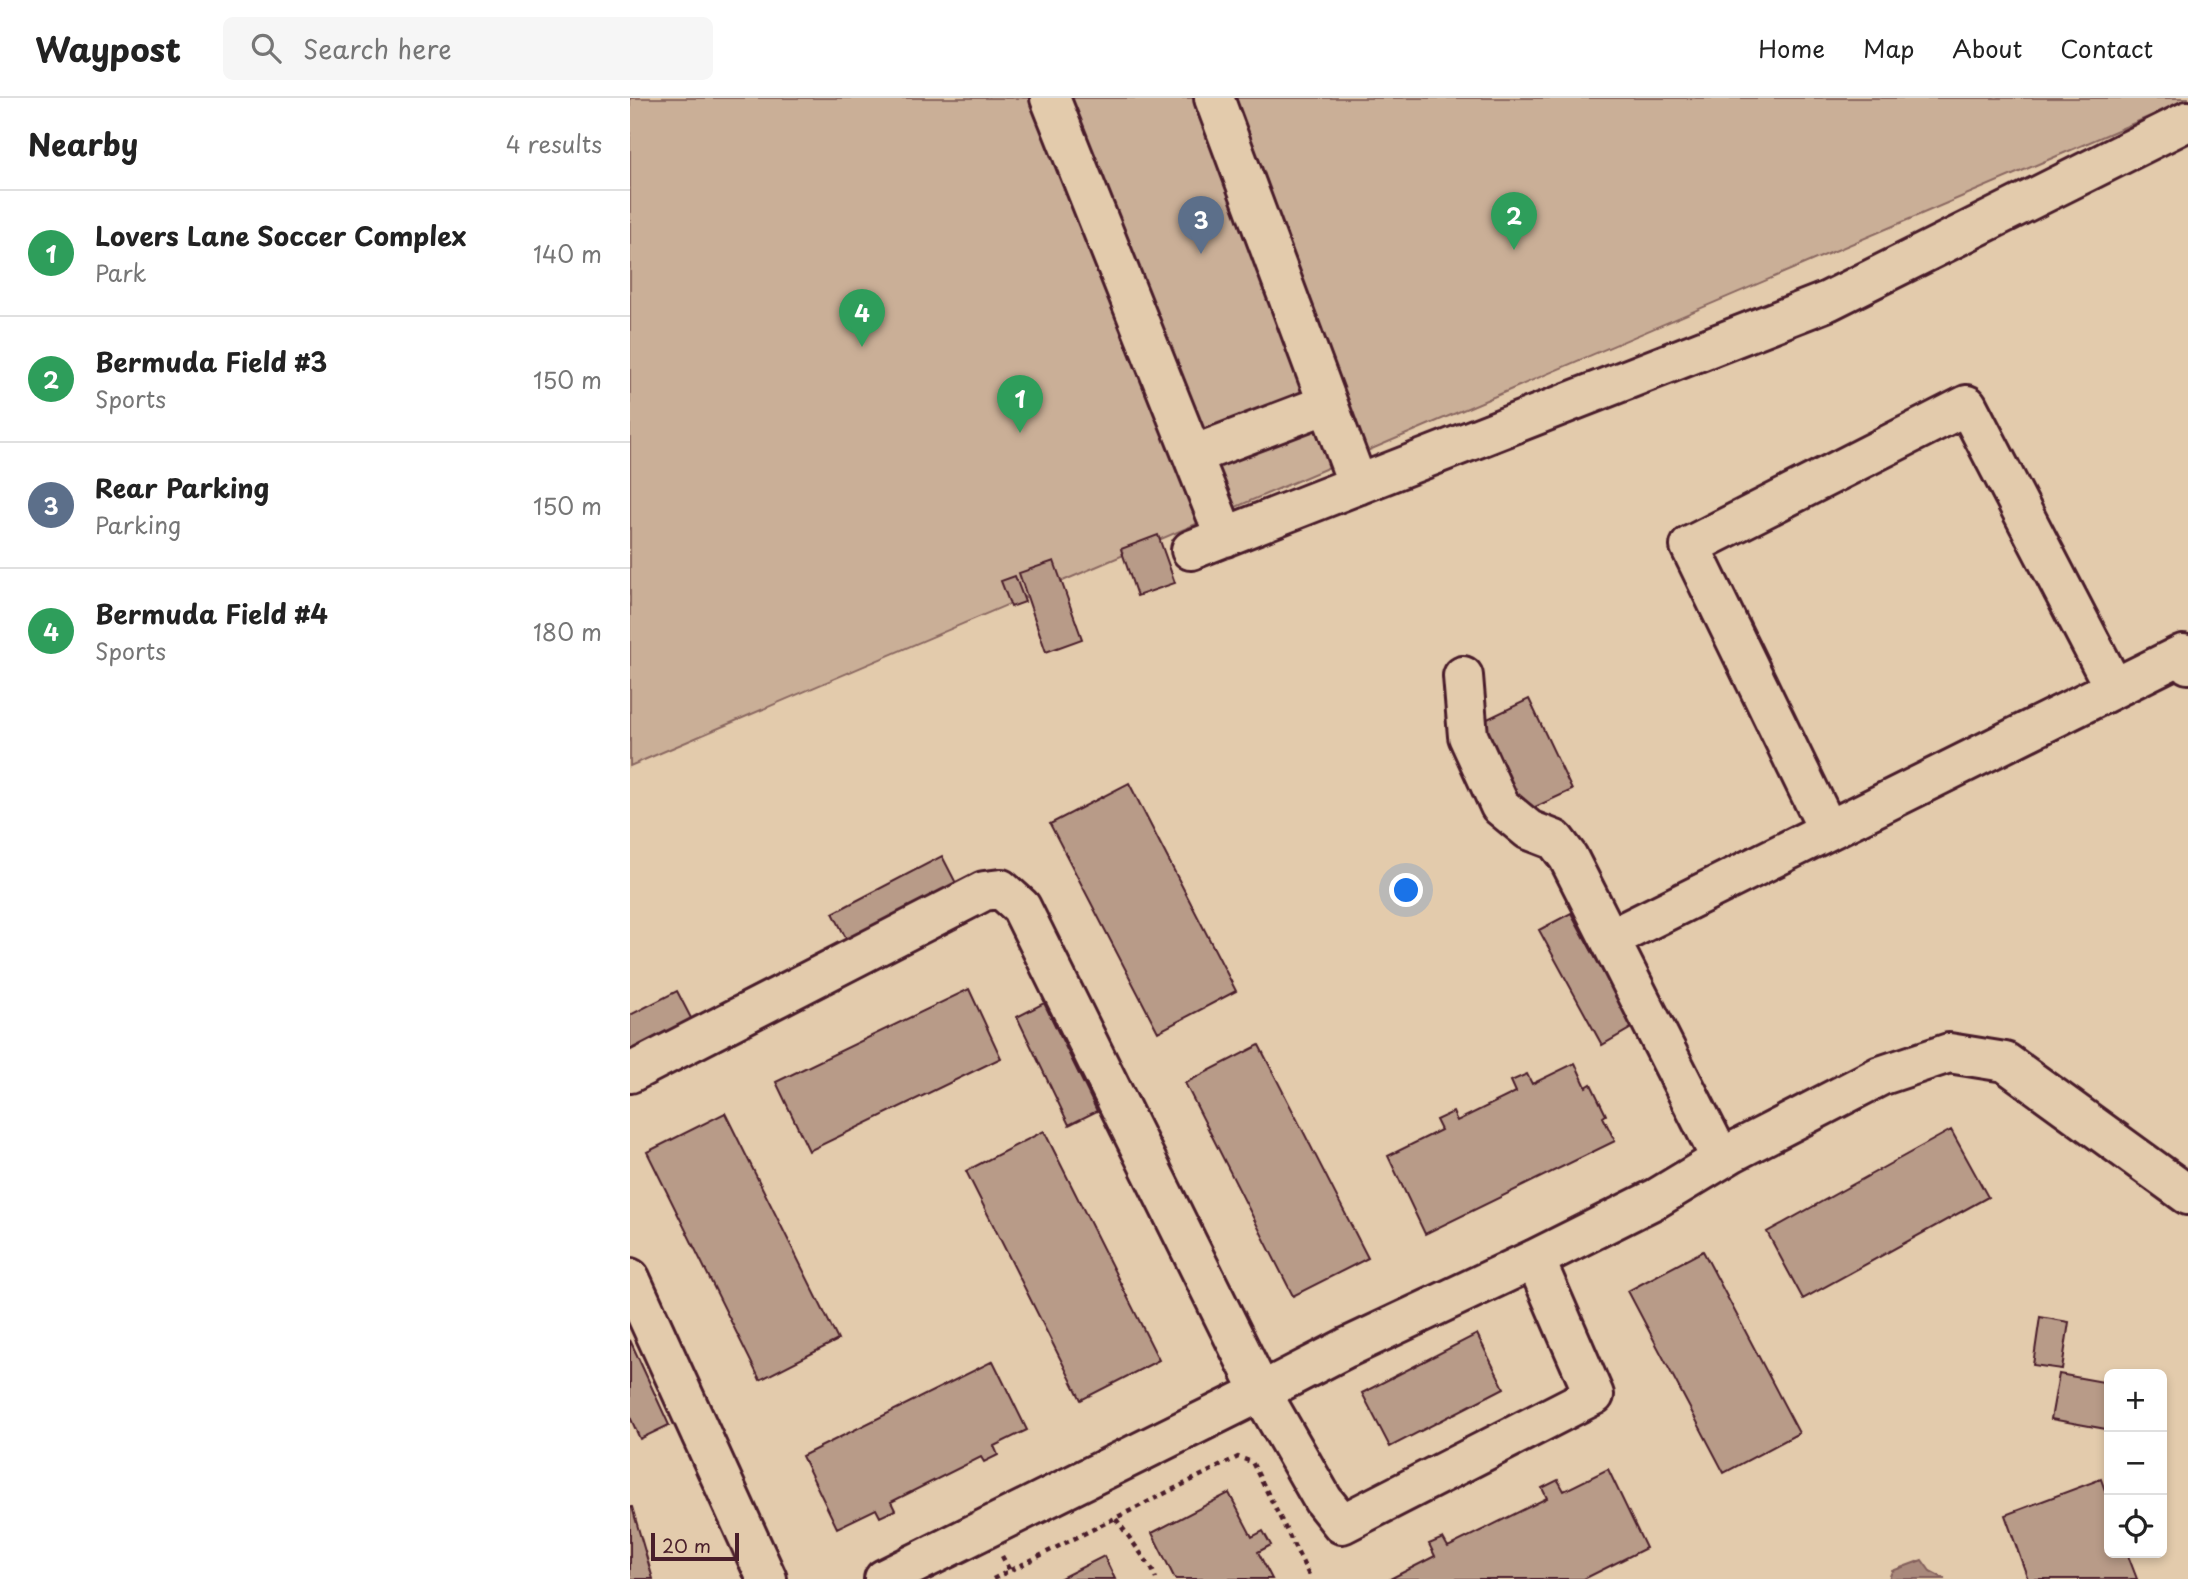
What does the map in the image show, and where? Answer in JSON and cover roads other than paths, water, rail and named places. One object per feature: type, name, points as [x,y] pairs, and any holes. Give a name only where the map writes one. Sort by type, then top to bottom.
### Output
[{"type":"lane","points":[[1050,98],[1193,454],[1208,544],[1828,301],[2188,121]]},
{"type":"lane","points":[[1214,98],[1358,485]]},
{"type":"lane","points":[[1193,454],[1327,404]]},
{"type":"lane","points":[[1828,830],[1690,546],[1967,405],[2114,688]]},
{"type":"lane","points":[[1610,939],[2183,654],[2188,664]]},
{"type":"lane","points":[[1463,676],[1468,736],[1500,806],[1529,830],[1555,840],[1568,857],[1721,1159]]},
{"type":"lane","points":[[630,1073],[985,891],[1001,889],[1021,907],[1261,1392],[1323,1500],[1342,1524],[1594,1395],[1535,1259]]},
{"type":"lane","points":[[884,1579],[1346,1348],[1657,1198],[1721,1159],[1880,1076],[1949,1053],[2005,1062],[2188,1195]]},
{"type":"lane","points":[[630,1278],[767,1579]]},
{"type":"place","name":"Bermuda Field #3","points":[[1514,250]]},
{"type":"place","name":"Rear Parking","points":[[1201,254]]},
{"type":"place","name":"Bermuda Field #4","points":[[862,347]]},
{"type":"place","name":"Lovers Lane Soccer Complex","points":[[1020,433]]}]
